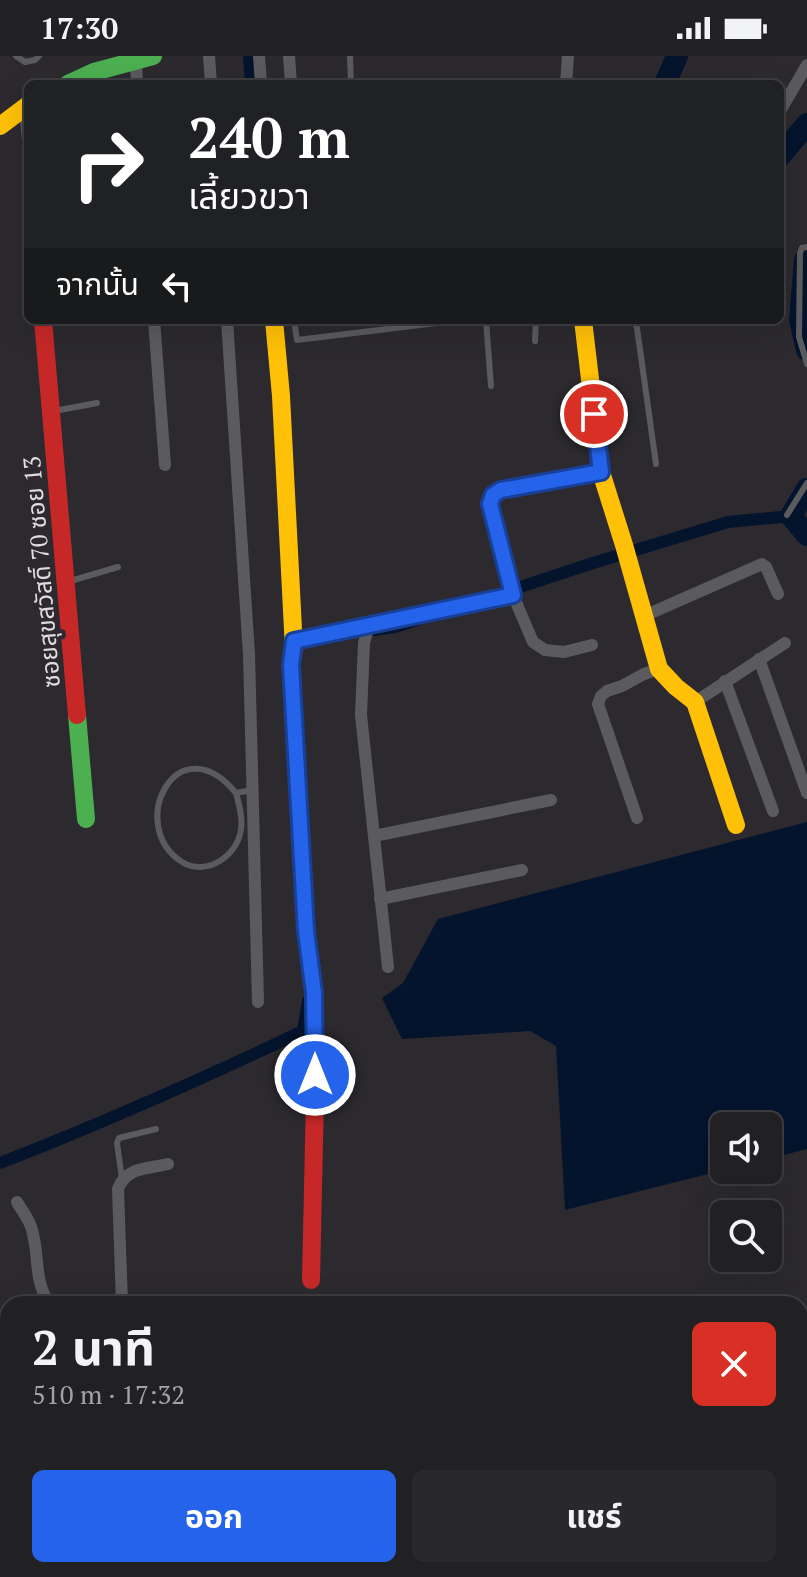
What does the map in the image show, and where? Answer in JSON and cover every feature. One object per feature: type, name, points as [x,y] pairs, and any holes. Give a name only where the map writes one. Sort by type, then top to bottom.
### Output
[{"type":"main road","points":[[73,80],[93,64],[144,58]]},
{"type":"main road","points":[[0,126],[24,108]]},
{"type":"main road","name":"ซอยสุขสวัสดิ์ 70 ซอย 13","points":[[43,324],[86,819]]},
{"type":"main road","points":[[274,324],[294,641],[291,665],[302,867],[314,993],[311,1280]]},
{"type":"main road","points":[[583,324],[601,472],[659,669],[695,702],[736,825]]},
{"type":"street","points":[[209,56],[211,80]]},
{"type":"street","points":[[259,56],[261,80]]},
{"type":"street","points":[[289,56],[291,80]]},
{"type":"street","points":[[566,80],[568,56]]},
{"type":"street","points":[[138,80],[144,58]]},
{"type":"street","points":[[784,104],[807,65]]},
{"type":"street","points":[[154,324],[165,465]]},
{"type":"street","points":[[227,324],[249,654],[258,1002]]},
{"type":"street","points":[[592,645],[564,652],[545,650],[533,642],[513,595],[490,504],[493,495],[501,490],[601,472]]},
{"type":"street","points":[[644,616],[762,564],[778,594]]},
{"type":"street","points":[[294,641],[513,595]]},
{"type":"street","points":[[373,626],[367,632],[364,643],[361,715],[388,967]]},
{"type":"street","points":[[695,702],[785,643]]},
{"type":"street","points":[[759,659],[807,793]]},
{"type":"street","points":[[637,818],[598,704],[607,691],[659,669]]},
{"type":"street","points":[[725,681],[773,811]]},
{"type":"street","points":[[374,836],[551,800]]},
{"type":"street","points":[[380,899],[522,870]]},
{"type":"street","points":[[122,1296],[118,1189],[129,1173],[168,1164]]},
{"type":"street","points":[[17,1202],[32,1226],[38,1279],[45,1296]]},
{"type":"lane","points":[[16,56],[25,62],[39,56]]},
{"type":"lane","points":[[350,56],[351,80]]},
{"type":"lane","points":[[807,247],[800,253],[799,337],[807,364]]},
{"type":"lane","points":[[295,324],[297,340],[428,324]]},
{"type":"lane","points":[[486,324],[491,386]]},
{"type":"lane","points":[[535,341],[536,324]]},
{"type":"lane","points":[[636,324],[656,464]]},
{"type":"lane","points":[[51,412],[97,403]]},
{"type":"lane","points":[[787,515],[807,483]]},
{"type":"lane","points":[[66,582],[118,567]]},
{"type":"lane","points":[[190,768],[205,768],[219,775],[236,793],[242,828],[238,843],[222,861],[206,868],[185,864],[165,849],[158,827],[158,804],[163,788],[177,776],[190,768]]},
{"type":"lane","points":[[236,793],[252,790]]},
{"type":"lane","points":[[122,1179],[119,1138],[156,1129]]},
{"type":"water","points":[[807,822],[807,1149],[782,1155],[782,1112],[710,1112],[710,1174],[565,1210],[556,1046],[530,1031],[402,1039],[382,998],[403,983],[438,919]]},
{"type":"waterway","points":[[249,56],[251,80]]},
{"type":"waterway","points":[[667,80],[677,56]]},
{"type":"waterway","points":[[784,151],[807,124]]},
{"type":"waterway","points":[[807,259],[800,319],[807,350]]},
{"type":"waterway","points":[[807,489],[791,516],[807,535]]},
{"type":"waterway","points":[[505,592],[728,522],[791,516]]},
{"type":"waterway","points":[[367,631],[419,619]]},
{"type":"waterway","points":[[0,1163],[153,1100],[303,1031],[308,1001]]},
{"type":"traffic: fast","points":[[77,80],[94,72],[153,56]]},
{"type":"traffic: fast","points":[[77,715],[86,819]]},
{"type":"traffic: slow","points":[[0,126],[24,108]]},
{"type":"traffic: slow","points":[[274,324],[294,649]]},
{"type":"traffic: slow","points":[[583,324],[601,472],[659,669],[695,702],[736,825]]},
{"type":"traffic: jam","points":[[43,324],[77,715]]},
{"type":"traffic: jam","points":[[294,649],[291,665],[306,931],[314,993],[311,1280]]},
{"type":"route","points":[[315,1075],[314,993],[306,931],[291,665],[294,641],[513,595],[490,504],[493,495],[501,490],[601,472],[594,414]]}]
